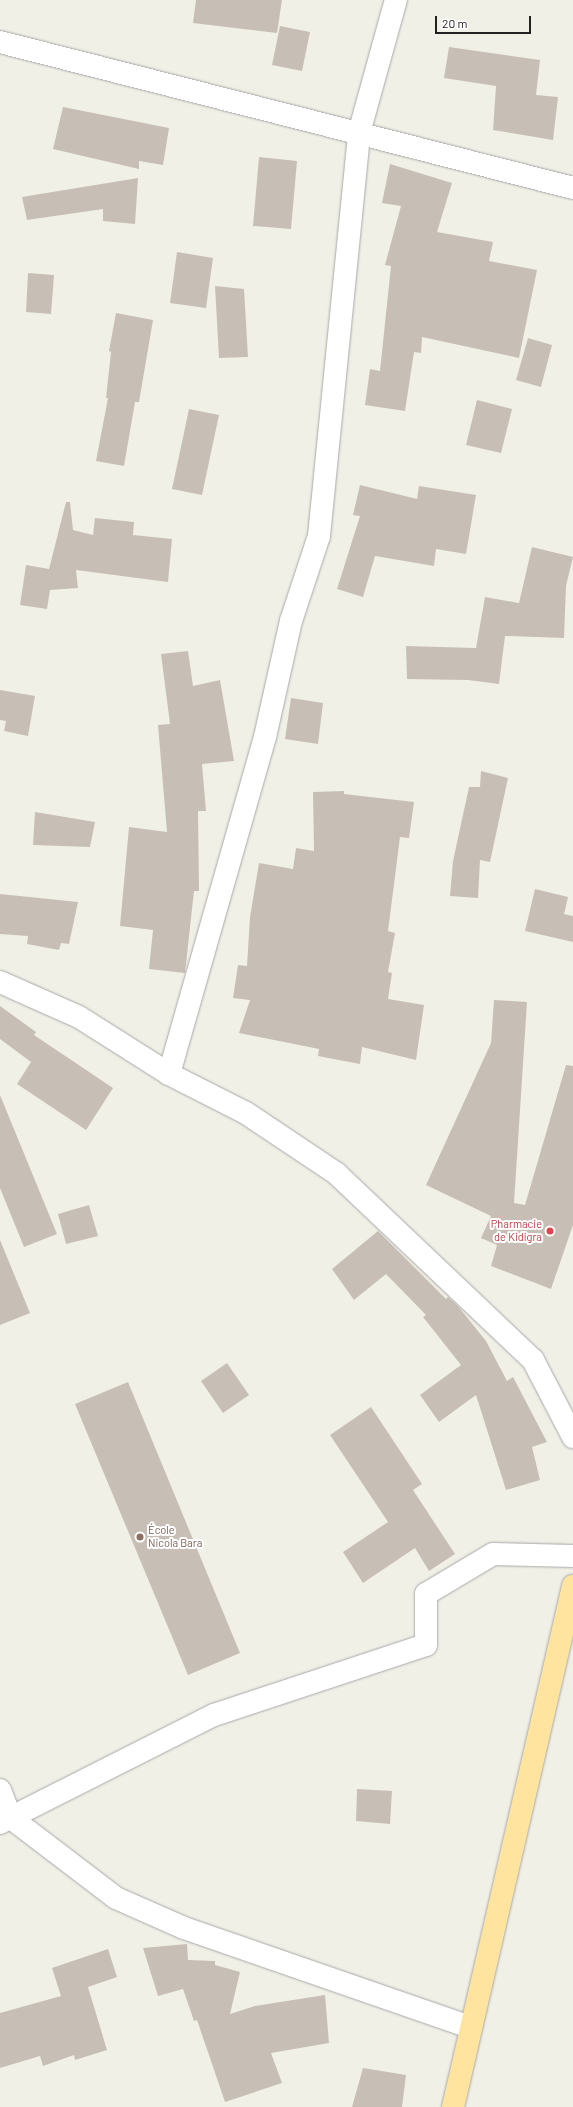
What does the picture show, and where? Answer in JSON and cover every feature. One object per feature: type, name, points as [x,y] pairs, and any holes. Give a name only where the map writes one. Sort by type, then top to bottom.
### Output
[{"type":"main road","points":[[453,2107],[470,2027],[573,1586]]},
{"type":"street","points":[[169,1074],[265,737],[291,621],[319,536],[359,133],[396,0]]},
{"type":"street","points":[[0,42],[573,188]]},
{"type":"street","points":[[0,982],[79,1017],[169,1074],[246,1113],[336,1174],[533,1360],[573,1437]]},
{"type":"street","points":[[6,1821],[214,1715],[426,1645],[426,1594],[493,1554],[573,1556]]},
{"type":"street","points":[[0,1790],[6,1821],[116,1898],[184,1928],[470,2027]]},
{"type":"building","points":[[196,0],[282,0],[277,33],[193,23]]},
{"type":"building","points":[[280,26],[310,32],[302,71],[272,65]]},
{"type":"building","points":[[449,47],[540,60],[536,95],[558,97],[553,140],[493,130],[496,86],[444,78]]},
{"type":"building","points":[[63,107],[169,128],[163,165],[139,161],[139,169],[53,149]]},
{"type":"building","points":[[259,157],[297,161],[291,229],[253,226]]},
{"type":"building","points":[[390,164],[452,183],[437,232],[493,242],[489,261],[537,270],[519,358],[422,337],[421,353],[414,352],[405,411],[365,405],[370,369],[380,371],[391,266],[385,265],[401,206],[382,203]]},
{"type":"building","points":[[138,178],[135,224],[103,221],[103,209],[27,220],[22,197]]},
{"type":"building","points":[[177,252],[213,258],[206,308],[170,303]]},
{"type":"building","points":[[28,273],[54,275],[51,314],[26,312]]},
{"type":"building","points":[[215,286],[244,289],[248,357],[219,358]]},
{"type":"building","points":[[116,313],[153,320],[139,402],[135,402],[124,466],[96,461],[108,398],[106,398],[111,352],[109,351]]},
{"type":"building","points":[[528,338],[552,345],[541,387],[516,380]]},
{"type":"building","points":[[477,400],[512,409],[501,453],[466,445]]},
{"type":"building","points":[[189,409],[219,415],[202,495],[172,489]]},
{"type":"building","points":[[360,485],[417,499],[419,486],[476,495],[466,554],[436,549],[434,566],[375,556],[363,597],[337,589],[360,516],[353,515]]},
{"type":"building","points":[[66,502],[70,502],[73,530],[93,535],[95,518],[134,522],[133,535],[172,539],[168,582],[76,570],[78,588],[50,590],[47,609],[20,605],[26,565],[49,569]]},
{"type":"building","points":[[532,547],[573,557],[566,586],[564,638],[505,636],[499,684],[468,680],[407,679],[406,646],[476,648],[485,597],[519,603]]},
{"type":"building","points":[[188,651],[193,686],[220,680],[234,761],[202,764],[206,811],[198,811],[199,891],[194,891],[185,973],[149,969],[153,930],[120,926],[129,827],[167,832],[158,725],[170,724],[161,654]]},
{"type":"building","points":[[0,690],[35,696],[28,736],[4,731],[6,721],[0,720]]},
{"type":"building","points":[[291,698],[323,703],[318,744],[285,739]]},
{"type":"building","points":[[481,771],[508,778],[490,862],[480,860],[478,898],[450,896],[453,861],[469,787],[480,787]]},
{"type":"building","points":[[344,791],[344,794],[414,802],[409,838],[400,837],[388,931],[395,933],[388,972],[392,973],[388,999],[424,1005],[416,1060],[362,1047],[360,1064],[318,1056],[319,1049],[239,1033],[250,1000],[233,998],[238,965],[247,966],[250,917],[259,863],[293,869],[296,848],[314,851],[313,792]]},
{"type":"building","points":[[35,812],[95,822],[90,847],[33,845]]},
{"type":"building","points":[[535,889],[568,897],[564,914],[573,916],[573,942],[525,931]]},
{"type":"building","points":[[0,894],[78,902],[69,944],[61,943],[59,950],[27,944],[28,936],[0,934]]},
{"type":"building","points":[[494,1000],[527,1002],[514,1203],[525,1205],[566,1065],[573,1066],[573,1225],[551,1289],[491,1266],[497,1245],[481,1238],[491,1216],[426,1185],[491,1043]]},
{"type":"building","points":[[0,1006],[36,1032],[34,1035],[113,1088],[86,1130],[17,1084],[31,1062],[0,1039]]},
{"type":"building","points":[[0,1095],[57,1234],[24,1247],[0,1188]]},
{"type":"building","points":[[89,1205],[98,1236],[66,1244],[58,1214]]},
{"type":"building","points":[[378,1231],[446,1299],[448,1297],[457,1305],[486,1341],[507,1381],[513,1377],[547,1442],[532,1447],[540,1480],[506,1490],[476,1395],[439,1422],[420,1395],[461,1365],[423,1317],[426,1315],[386,1274],[354,1300],[332,1269]]},
{"type":"building","points":[[0,1240],[30,1313],[0,1325]]},
{"type":"building","points":[[227,1363],[249,1395],[223,1413],[201,1381]]},
{"type":"building","points":[[128,1382],[240,1653],[188,1675],[75,1404]]},
{"type":"building","points":[[371,1407],[422,1484],[413,1490],[455,1554],[429,1571],[415,1548],[363,1583],[343,1552],[388,1522],[330,1435]]},
{"type":"building","points":[[357,1789],[392,1791],[390,1824],[356,1821]]},
{"type":"building","points":[[187,1944],[188,1960],[215,1961],[215,1965],[240,1972],[230,2014],[255,2006],[325,1995],[329,2043],[271,2053],[282,2083],[225,2102],[197,2020],[194,2021],[183,1989],[158,1996],[143,1948]]},
{"type":"building","points":[[108,1949],[117,1977],[88,1987],[107,2050],[75,2060],[74,2055],[43,2066],[40,2056],[0,2068],[0,2013],[61,1996],[52,1968]]},
{"type":"building","points":[[363,2068],[406,2075],[402,2107],[352,2107]]},
{"type":"place","name":"Pharmacie de Kidigra","points":[[550,1231]]},
{"type":"place","name":"École Nicola Bara","points":[[140,1537]]}]
